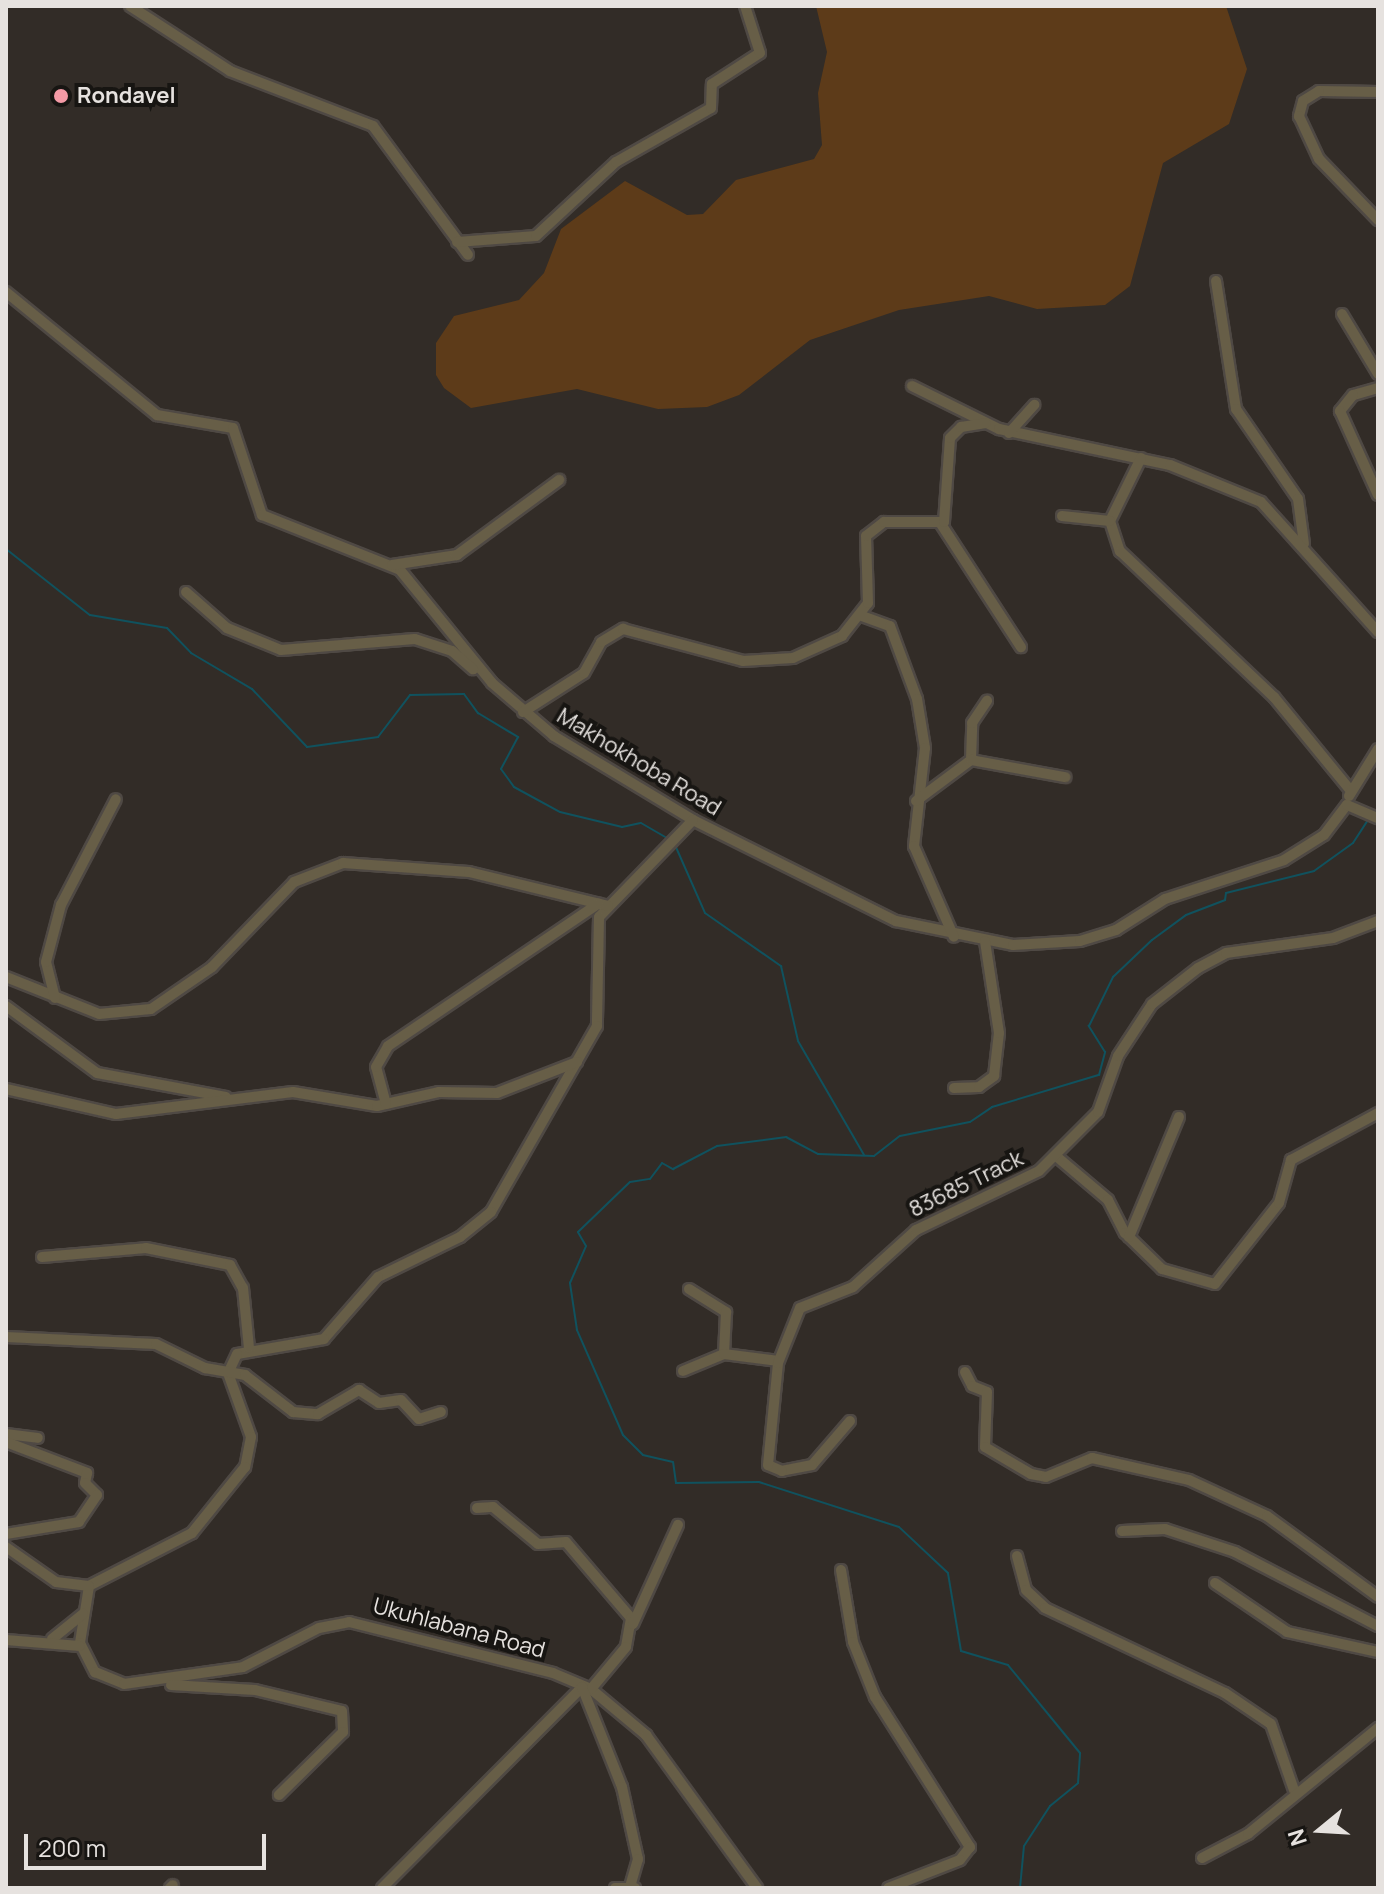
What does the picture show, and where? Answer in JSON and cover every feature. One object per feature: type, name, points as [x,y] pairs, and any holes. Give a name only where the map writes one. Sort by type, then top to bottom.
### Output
[{"type":"street","points":[[130,6],[230,71],[373,126],[468,255]]},
{"type":"street","points":[[457,242],[536,236],[623,157],[711,108],[712,84],[760,53],[745,6]]},
{"type":"street","points":[[1378,92],[1319,91],[1303,101],[1299,116],[1314,153],[1378,220]]},
{"type":"street","points":[[1216,281],[1236,409],[1298,499],[1304,544]]},
{"type":"street","points":[[6,292],[157,415],[233,428],[254,503],[273,523],[392,565],[457,555],[559,480]]},
{"type":"street","points":[[1342,314],[1378,374]]},
{"type":"street","points":[[912,386],[1009,433],[1141,458],[1261,502],[1304,544],[1378,632]]},
{"type":"street","points":[[1378,388],[1353,395],[1340,411],[1378,495]]},
{"type":"street","points":[[1009,433],[1034,405]]},
{"type":"street","points":[[986,423],[961,427],[950,438],[941,524],[1021,647]]},
{"type":"street","points":[[1110,521],[1141,458]]},
{"type":"street","points":[[1062,516],[1110,521]]},
{"type":"street","points":[[1110,521],[1130,563],[1274,697],[1351,791]]},
{"type":"street","points":[[523,712],[584,673],[617,631],[643,631],[735,660],[779,660],[823,647],[862,616],[869,595],[864,541],[873,526],[941,524]]},
{"type":"street","name":"Makhokhoba Road","points":[[392,565],[483,672],[523,712],[693,820],[865,907],[954,937],[1049,944],[1108,934],[1165,899],[1284,860],[1324,835],[1347,805]]},
{"type":"street","points":[[186,592],[227,628],[281,650],[415,639],[483,672]]},
{"type":"street","points":[[862,616],[890,626],[917,699],[925,748],[916,801],[914,846],[954,937]]},
{"type":"street","points":[[971,760],[972,723],[987,701]]},
{"type":"street","points":[[1378,749],[1351,791],[1347,805],[1378,818]]},
{"type":"street","points":[[916,801],[971,760],[1065,777]]},
{"type":"street","points":[[55,998],[46,962],[61,905],[116,799]]},
{"type":"street","points":[[386,1104],[376,1067],[388,1046],[603,905],[666,850],[693,820]]},
{"type":"street","points":[[6,977],[55,998],[110,1016],[165,1004],[227,954],[294,882],[330,864],[388,861],[469,872],[603,905]]},
{"type":"street","points":[[228,1370],[249,1348],[324,1339],[378,1277],[483,1221],[579,1061],[600,1015],[594,936],[603,905]]},
{"type":"street","name":"83685 Track","points":[[850,1421],[812,1465],[769,1467],[779,1361],[804,1305],[853,1287],[910,1233],[1028,1177],[1056,1156],[1090,1124],[1121,1050],[1175,984],[1226,953],[1333,938],[1378,921]]},
{"type":"street","points":[[954,1088],[979,1087],[994,1076],[999,1033],[985,941]]},
{"type":"street","points":[[6,1006],[97,1073],[227,1097]]},
{"type":"street","points":[[6,1089],[116,1114],[227,1097],[293,1092],[386,1104],[439,1092],[497,1093],[579,1061]]},
{"type":"street","points":[[1056,1156],[1108,1200],[1129,1237],[1167,1272],[1218,1283],[1279,1203],[1291,1160],[1378,1113]]},
{"type":"street","points":[[1129,1237],[1179,1117]]},
{"type":"street","points":[[42,1257],[146,1248],[230,1265],[243,1288],[249,1348]]},
{"type":"street","points":[[689,1289],[726,1312],[724,1354]]},
{"type":"street","points":[[6,1337],[139,1340],[205,1368],[228,1370],[293,1412],[318,1414],[354,1390],[379,1403],[401,1400],[419,1419],[441,1412]]},
{"type":"street","points":[[683,1371],[724,1354],[779,1361]]},
{"type":"street","points":[[6,1547],[56,1582],[89,1586],[192,1533],[240,1477],[251,1437],[228,1370]]},
{"type":"street","points":[[965,1372],[987,1392],[983,1444],[1031,1474],[1046,1477],[1092,1458],[1189,1480],[1267,1516],[1378,1597]]},
{"type":"street","points":[[6,1434],[38,1438]]},
{"type":"street","points":[[6,1442],[87,1473],[85,1483],[97,1495],[79,1522],[6,1534]]},
{"type":"street","points":[[477,1508],[493,1507],[538,1544],[566,1542],[633,1624]]},
{"type":"street","points":[[382,1888],[626,1647],[633,1624],[678,1525]]},
{"type":"street","points":[[1122,1531],[1165,1529],[1235,1552],[1378,1626]]},
{"type":"street","points":[[1017,1556],[1026,1590],[1045,1608],[1225,1693],[1271,1724],[1294,1790]]},
{"type":"street","points":[[841,1570],[853,1642],[875,1697],[970,1847],[960,1860],[888,1888]]},
{"type":"street","points":[[1215,1583],[1287,1632],[1378,1652]]},
{"type":"street","points":[[6,1640],[52,1639],[80,1646],[89,1586]]},
{"type":"street","points":[[52,1639],[83,1614]]},
{"type":"street","name":"Ukuhlabana Road","points":[[80,1646],[103,1677],[149,1683],[256,1664],[319,1628],[349,1622],[490,1654],[586,1688],[682,1776],[757,1888]]},
{"type":"street","points":[[149,1683],[255,1690],[342,1711],[343,1732],[279,1795]]},
{"type":"street","points":[[586,1688],[622,1787],[638,1859],[634,1886],[615,1888]]},
{"type":"street","points":[[1202,1858],[1248,1834],[1294,1790],[1378,1728]]},
{"type":"shaded area","points":[[816,6],[1226,6],[1247,69],[1229,124],[1163,163],[1130,286],[1105,305],[1037,309],[989,296],[899,310],[810,340],[739,395],[707,407],[658,409],[577,389],[471,408],[444,388],[436,375],[436,343],[454,316],[519,300],[544,273],[561,229],[625,181],[687,215],[703,214],[736,180],[814,159],[822,145],[818,93],[827,52]]},
{"type":"waterway","points":[[6,549],[90,615],[167,628],[191,653],[252,689],[307,747],[378,737],[410,695],[464,694],[478,713],[518,737],[501,769],[514,787],[560,812],[622,827],[641,823],[670,840]]},
{"type":"waterway","points":[[1020,1888],[1024,1846],[1050,1806],[1078,1783],[1080,1753],[1008,1665],[961,1651],[948,1573],[899,1527],[759,1482],[676,1483],[673,1462],[643,1455],[623,1435],[577,1330],[570,1283],[586,1246],[578,1232],[630,1182],[650,1179],[662,1163],[673,1169],[717,1146],[786,1137],[818,1154],[874,1156],[900,1136],[970,1122],[992,1107],[1099,1075],[1105,1052],[1089,1026],[1113,977],[1152,940],[1186,915],[1225,900],[1226,893],[1314,871],[1353,843],[1369,818]]},
{"type":"waterway","points":[[675,845],[705,913],[781,966],[798,1041],[864,1155]]},
{"type":"place","name":"Rondavel","points":[[61,96]]}]
